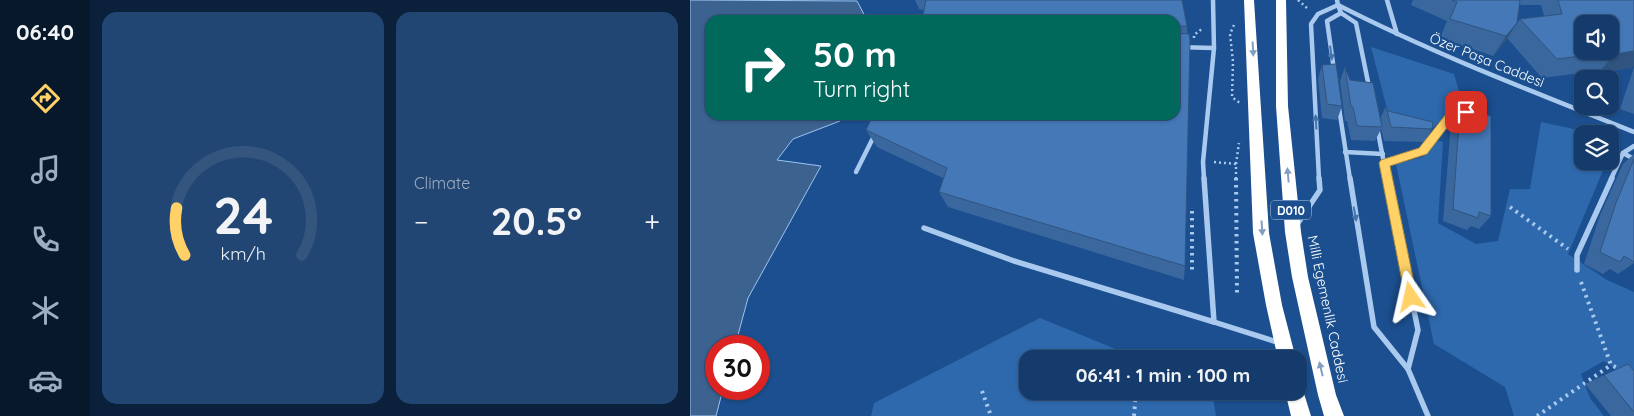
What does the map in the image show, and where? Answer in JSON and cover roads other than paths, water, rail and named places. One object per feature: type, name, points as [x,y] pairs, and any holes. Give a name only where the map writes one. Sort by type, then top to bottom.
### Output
[{"type":"highway","name":"D010","points":[[1249,0],[1262,233],[1274,305],[1285,350]]},
{"type":"highway","name":"Milli Egemenlik Caddesi","points":[[1281,0],[1282,106],[1293,232],[1300,276],[1327,395],[1334,416]]},
{"type":"highway","points":[[1297,400],[1301,416]]},
{"type":"street","points":[[1213,0],[1214,48],[1203,162],[1214,322]]},
{"type":"street","points":[[1387,0],[1397,35]]},
{"type":"street","points":[[1293,232],[1320,190],[1311,24],[1318,14],[1337,2],[1342,13],[1356,23],[1371,95]]},
{"type":"street","name":"Özer Paşa Caddesi","points":[[1337,2],[1397,35],[1634,132]]},
{"type":"street","points":[[1334,76],[1327,21],[1342,13]]},
{"type":"street","points":[[1180,47],[1214,48]]},
{"type":"street","points":[[1338,104],[1374,327],[1408,369],[1428,416]]},
{"type":"street","points":[[1384,163],[1423,151],[1450,117],[1464,115],[1466,112]]},
{"type":"street","points":[[1376,122],[1418,330],[1408,369]]},
{"type":"street","points":[[856,172],[876,131]]},
{"type":"street","points":[[1577,270],[1577,255],[1623,153],[1634,146]]},
{"type":"street","points":[[1345,152],[1383,154]]},
{"type":"street","points":[[1623,153],[1634,158]]},
{"type":"street","points":[[924,228],[1014,261],[1284,344]]}]
